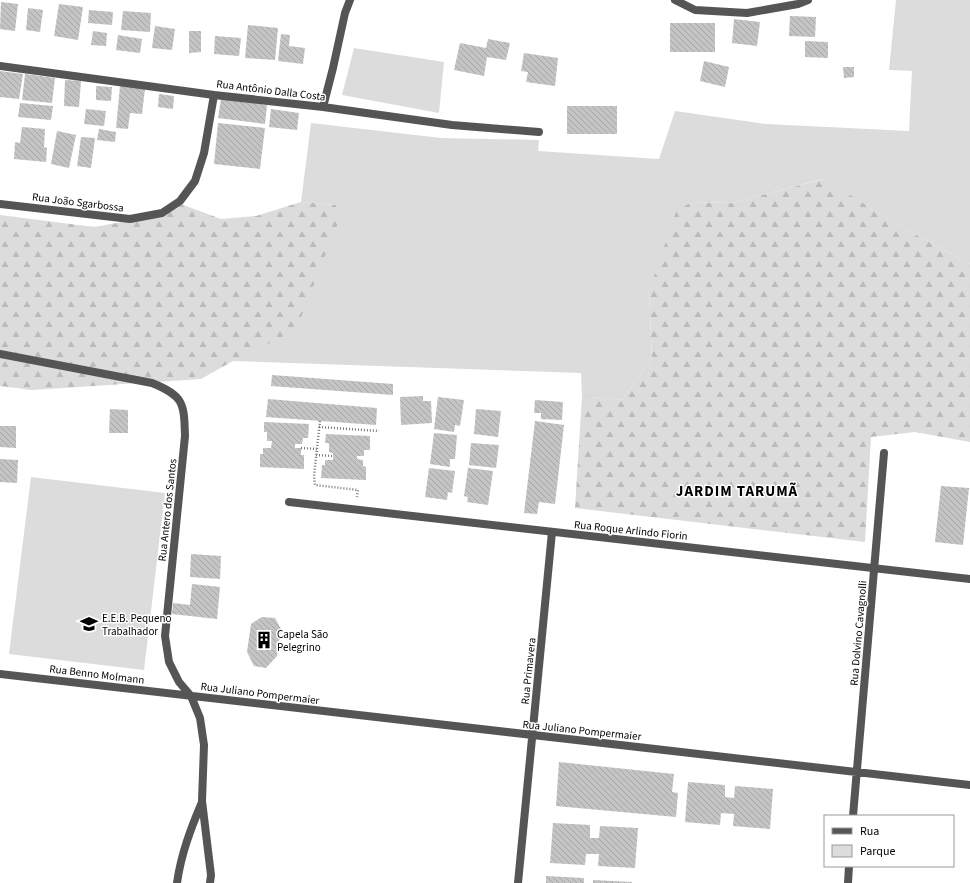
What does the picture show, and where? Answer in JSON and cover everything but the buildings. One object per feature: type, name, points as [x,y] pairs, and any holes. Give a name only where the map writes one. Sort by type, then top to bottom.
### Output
[{"type":"street","points":[[323,107],[345,13],[350,0]]},
{"type":"street","points":[[675,0],[695,10],[747,13],[798,4],[808,0]]},
{"type":"street","name":"Rua Antônio Dalla Costa","points":[[0,66],[452,125],[539,132]]},
{"type":"street","name":"Rua João Sgarbossa","points":[[0,204],[130,220],[162,213],[180,201],[195,181],[204,153],[214,95]]},
{"type":"street","name":"Rua Antero dos Santos","points":[[0,354],[152,383],[169,390],[180,400],[184,415],[185,436],[166,636],[169,662],[179,682],[191,696],[200,718],[204,745],[202,801],[211,875],[210,883]]},
{"type":"street","name":"Rua Dolvino Cavagnolli","points":[[853,815],[884,453]]},
{"type":"street","name":"Rua Roque Arlindo Fiorin","points":[[289,502],[970,579]]},
{"type":"street","name":"Rua Primavera","points":[[518,883],[552,532]]},
{"type":"street","name":"Rua Benno Molmann","points":[[0,674],[191,696]]},
{"type":"street","name":"Rua Juliano Pompermaier","points":[[191,696],[970,786]]},
{"type":"street","name":"Rua Antero dos Santos","points":[[177,883],[180,864],[191,828],[202,801]]},
{"type":"street","points":[[848,883],[849,867]]},
{"type":"path","points":[[320,421],[314,476],[315,485],[358,490],[355,510]]},
{"type":"path","points":[[319,427],[378,431]]},
{"type":"path","points":[[301,448],[317,449]]},
{"type":"path","points":[[316,455],[333,456]]},
{"type":"green space","points":[[896,0],[970,0],[970,264],[905,229],[823,179],[731,203],[691,202],[649,291],[652,359],[622,400],[582,396],[581,373],[233,361],[296,329],[336,205],[301,202],[311,123],[441,138],[539,140],[538,151],[659,159],[675,111],[766,124],[909,131],[912,71],[889,70]]},
{"type":"green space","points":[[354,48],[444,62],[439,113],[342,95]]},
{"type":"green space","points":[[824,179],[905,229],[970,264],[970,442],[915,432],[871,437],[865,542],[575,508],[582,396],[622,400],[652,359],[649,291],[676,212],[691,202],[731,203]]},
{"type":"green space","points":[[301,202],[336,205],[338,223],[296,330],[233,361],[201,379],[32,390],[0,386],[0,215],[94,227],[156,216],[181,204],[221,219],[256,216]]},
{"type":"green space","points":[[31,477],[165,493],[144,670],[9,654]]},
{"type":"place","name":"E.E.B. Pequeno Trabalhador","points":[[89,624]]},
{"type":"place","name":"Capela São Pelegrino","points":[[264,640]]},
{"type":"district","name":"JARDIM TARUMÃ","points":[[737,491]]}]
